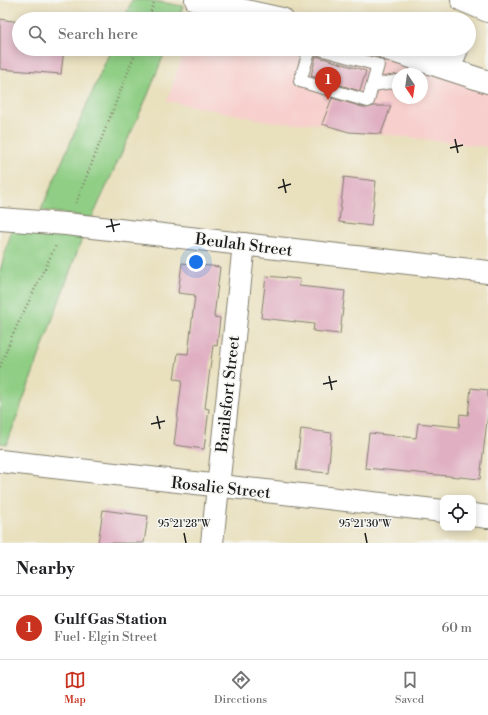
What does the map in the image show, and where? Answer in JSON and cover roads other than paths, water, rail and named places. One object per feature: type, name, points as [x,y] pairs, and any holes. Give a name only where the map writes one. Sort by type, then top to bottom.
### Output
[{"type":"street","points":[[196,0],[250,12]]},
{"type":"street","points":[[399,56],[417,67],[449,69],[488,82]]},
{"type":"street","points":[[449,69],[454,56]]},
{"type":"street","name":"Beulah Street","points":[[0,219],[66,224],[488,272]]},
{"type":"street","name":"Brailsfort Street","points":[[212,543],[244,244]]},
{"type":"street","name":"Rosalie Street","points":[[0,461],[440,512]]},
{"type":"street","points":[[476,515],[488,516]]},
{"type":"lane","points":[[308,56],[300,82],[368,101],[378,65],[345,56]]},
{"type":"lane","points":[[373,85],[392,82]]},
{"type":"place","name":"Gulf Gas Station","points":[[328,100]]}]
